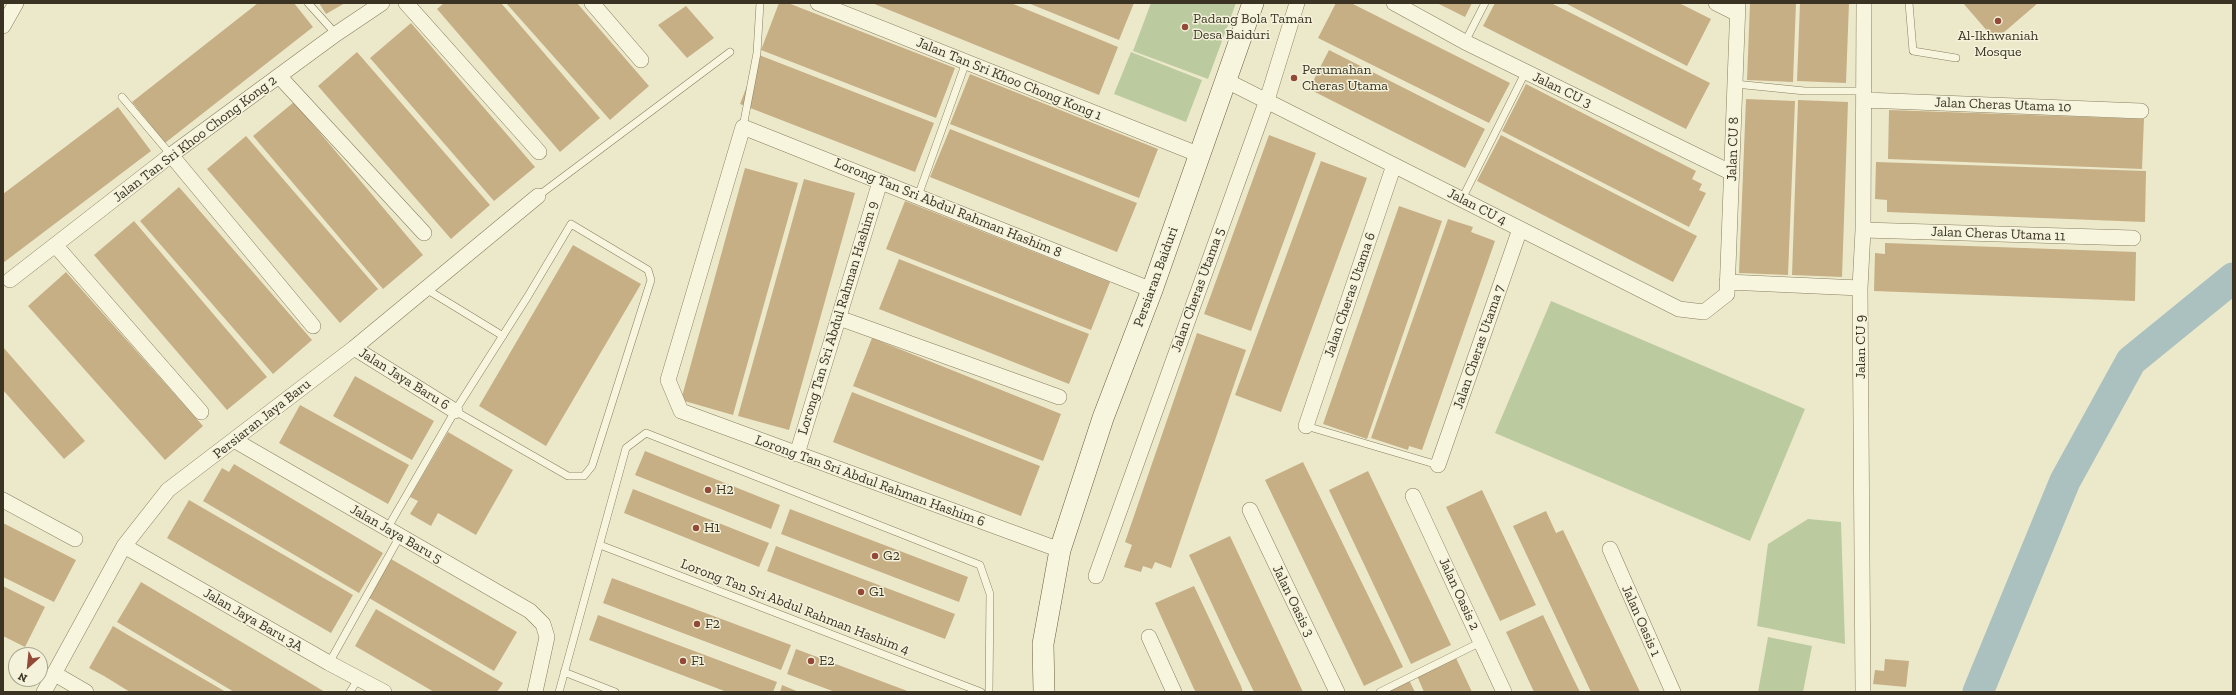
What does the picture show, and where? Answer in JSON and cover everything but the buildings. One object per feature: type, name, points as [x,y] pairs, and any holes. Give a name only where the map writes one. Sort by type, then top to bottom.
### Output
[{"type":"street","points":[[3,26],[16,3]]},
{"type":"street","name":"Jalan Tan Sri Khoo Chong Kong 2","points":[[10,280],[172,155],[336,34],[382,3]]},
{"type":"street","points":[[406,3],[539,152]]},
{"type":"street","points":[[592,3],[641,60]]},
{"type":"street","name":"Jalan Tan Sri Khoo Chong Kong 1","points":[[820,3],[1200,155]]},
{"type":"street","name":"Persiaran Baiduri","points":[[1044,692],[1043,644],[1060,550],[1103,418],[1152,290],[1227,81],[1253,3]]},
{"type":"street","name":"Jalan Cheras Utama 5","points":[[1096,576],[1267,100],[1297,3]]},
{"type":"street","name":"Jalan CU 3","points":[[1394,3],[1465,42],[1732,173]]},
{"type":"street","points":[[1716,3],[1738,8]]},
{"type":"street","name":"Jalan CU 9","points":[[1862,692],[1860,288],[1863,230],[1865,95],[1864,3]]},
{"type":"street","name":"Jalan CU 8","points":[[1727,288],[1738,8]]},
{"type":"street","points":[[279,76],[424,233]]},
{"type":"street","name":"Jalan CU 4","points":[[1227,81],[1678,309],[1704,312],[1727,288]]},
{"type":"street","name":"Jalan Cheras Utama 10","points":[[1865,95],[2141,111]]},
{"type":"street","name":"Lorong Tan Sri Abdul Rahman Hashim 8","points":[[743,127],[1152,290]]},
{"type":"street","name":"Lorong Tan Sri Abdul Rahman Hashim 6","points":[[743,127],[668,380],[681,411],[1060,550]]},
{"type":"street","points":[[172,155],[313,326]]},
{"type":"street","name":"Jalan Cheras Utama 6","points":[[1306,426],[1394,165]]},
{"type":"street","name":"Lorong Tan Sri Abdul Rahman Hashim 9","points":[[797,454],[880,182]]},
{"type":"street","name":"Persiaran Jaya Baru","points":[[44,692],[124,546],[168,490],[354,348],[538,196]]},
{"type":"street","name":"Jalan Cheras Utama 7","points":[[1438,466],[1520,229]]},
{"type":"street","name":"Jalan Cheras Utama 11","points":[[1863,230],[2133,238]]},
{"type":"street","points":[[56,246],[200,412]]},
{"type":"street","points":[[1727,288],[1860,288]]},
{"type":"street","points":[[839,318],[1059,397]]},
{"type":"street","name":"Jalan Jaya Baru 6","points":[[354,348],[455,411]]},
{"type":"street","name":"Jalan Jaya Baru 5","points":[[234,440],[530,611],[543,624],[547,637],[535,692]]},
{"type":"street","name":"Jalan Oasis 2","points":[[1413,496],[1504,692]]},
{"type":"street","points":[[3,500],[75,539]]},
{"type":"street","name":"Jalan Oasis 3","points":[[1250,510],[1337,692]]},
{"type":"street","name":"Jalan Jaya Baru 3A","points":[[124,546],[329,663],[384,692]]},
{"type":"street","name":"Jalan Oasis 1","points":[[1610,550],[1673,692]]},
{"type":"street","points":[[1149,638],[1174,692]]},
{"type":"street","points":[[55,674],[86,692]]},
{"type":"lane","points":[[308,3],[336,34]]},
{"type":"lane","points":[[743,127],[757,53],[760,3]]},
{"type":"lane","points":[[1465,42],[1485,3]]},
{"type":"lane","points":[[1909,3],[1913,51],[1956,58]]},
{"type":"lane","points":[[538,196],[730,52]]},
{"type":"lane","points":[[918,196],[966,62]]},
{"type":"lane","points":[[1462,199],[1526,71]]},
{"type":"lane","points":[[1735,84],[1865,95]]},
{"type":"lane","points":[[122,97],[172,155]]},
{"type":"lane","points":[[329,663],[455,411],[503,336],[571,224],[648,270],[651,280],[592,466],[584,476],[568,476],[455,411]]},
{"type":"lane","points":[[425,288],[503,336]]},
{"type":"lane","points":[[1306,426],[1438,466]]},
{"type":"lane","points":[[559,692],[626,448],[646,433],[980,565],[990,594],[989,692]]},
{"type":"lane","name":"Lorong Tan Sri Abdul Rahman Hashim 4","points":[[600,545],[981,692]]},
{"type":"lane","points":[[1380,692],[1481,642]]},
{"type":"lane","points":[[564,672],[615,692]]},
{"type":"lane","points":[[350,692],[358,679]]},
{"type":"green space","name":"Padang Bola Taman Desa Baiduri","points":[[1151,3],[1236,3],[1208,79],[1133,51]]},
{"type":"green space","points":[[1131,52],[1202,80],[1186,122],[1114,94]]},
{"type":"green space","points":[[1551,301],[1805,409],[1750,541],[1495,433]]},
{"type":"green space","points":[[1808,519],[1841,522],[1845,644],[1757,626],[1768,544]]},
{"type":"green space","points":[[1768,637],[1812,646],[1803,692],[1758,692]]},
{"type":"waterway","points":[[1978,692],[2065,481],[2131,361],[2233,278]]},
{"type":"place","name":"Al-Ikhwaniah Mosque","points":[[1998,21]]},
{"type":"place","name":"Padang Bola Taman Desa Baiduri","points":[[1185,27]]},
{"type":"place","name":"Perumahan Cheras Utama","points":[[1294,78]]},
{"type":"place","name":"H2","points":[[708,490]]},
{"type":"place","name":"H1","points":[[696,528]]},
{"type":"place","name":"G2","points":[[875,556]]},
{"type":"place","name":"G1","points":[[861,592]]},
{"type":"place","name":"F2","points":[[697,624]]},
{"type":"place","name":"F1","points":[[683,661]]},
{"type":"place","name":"E2","points":[[811,661]]}]
